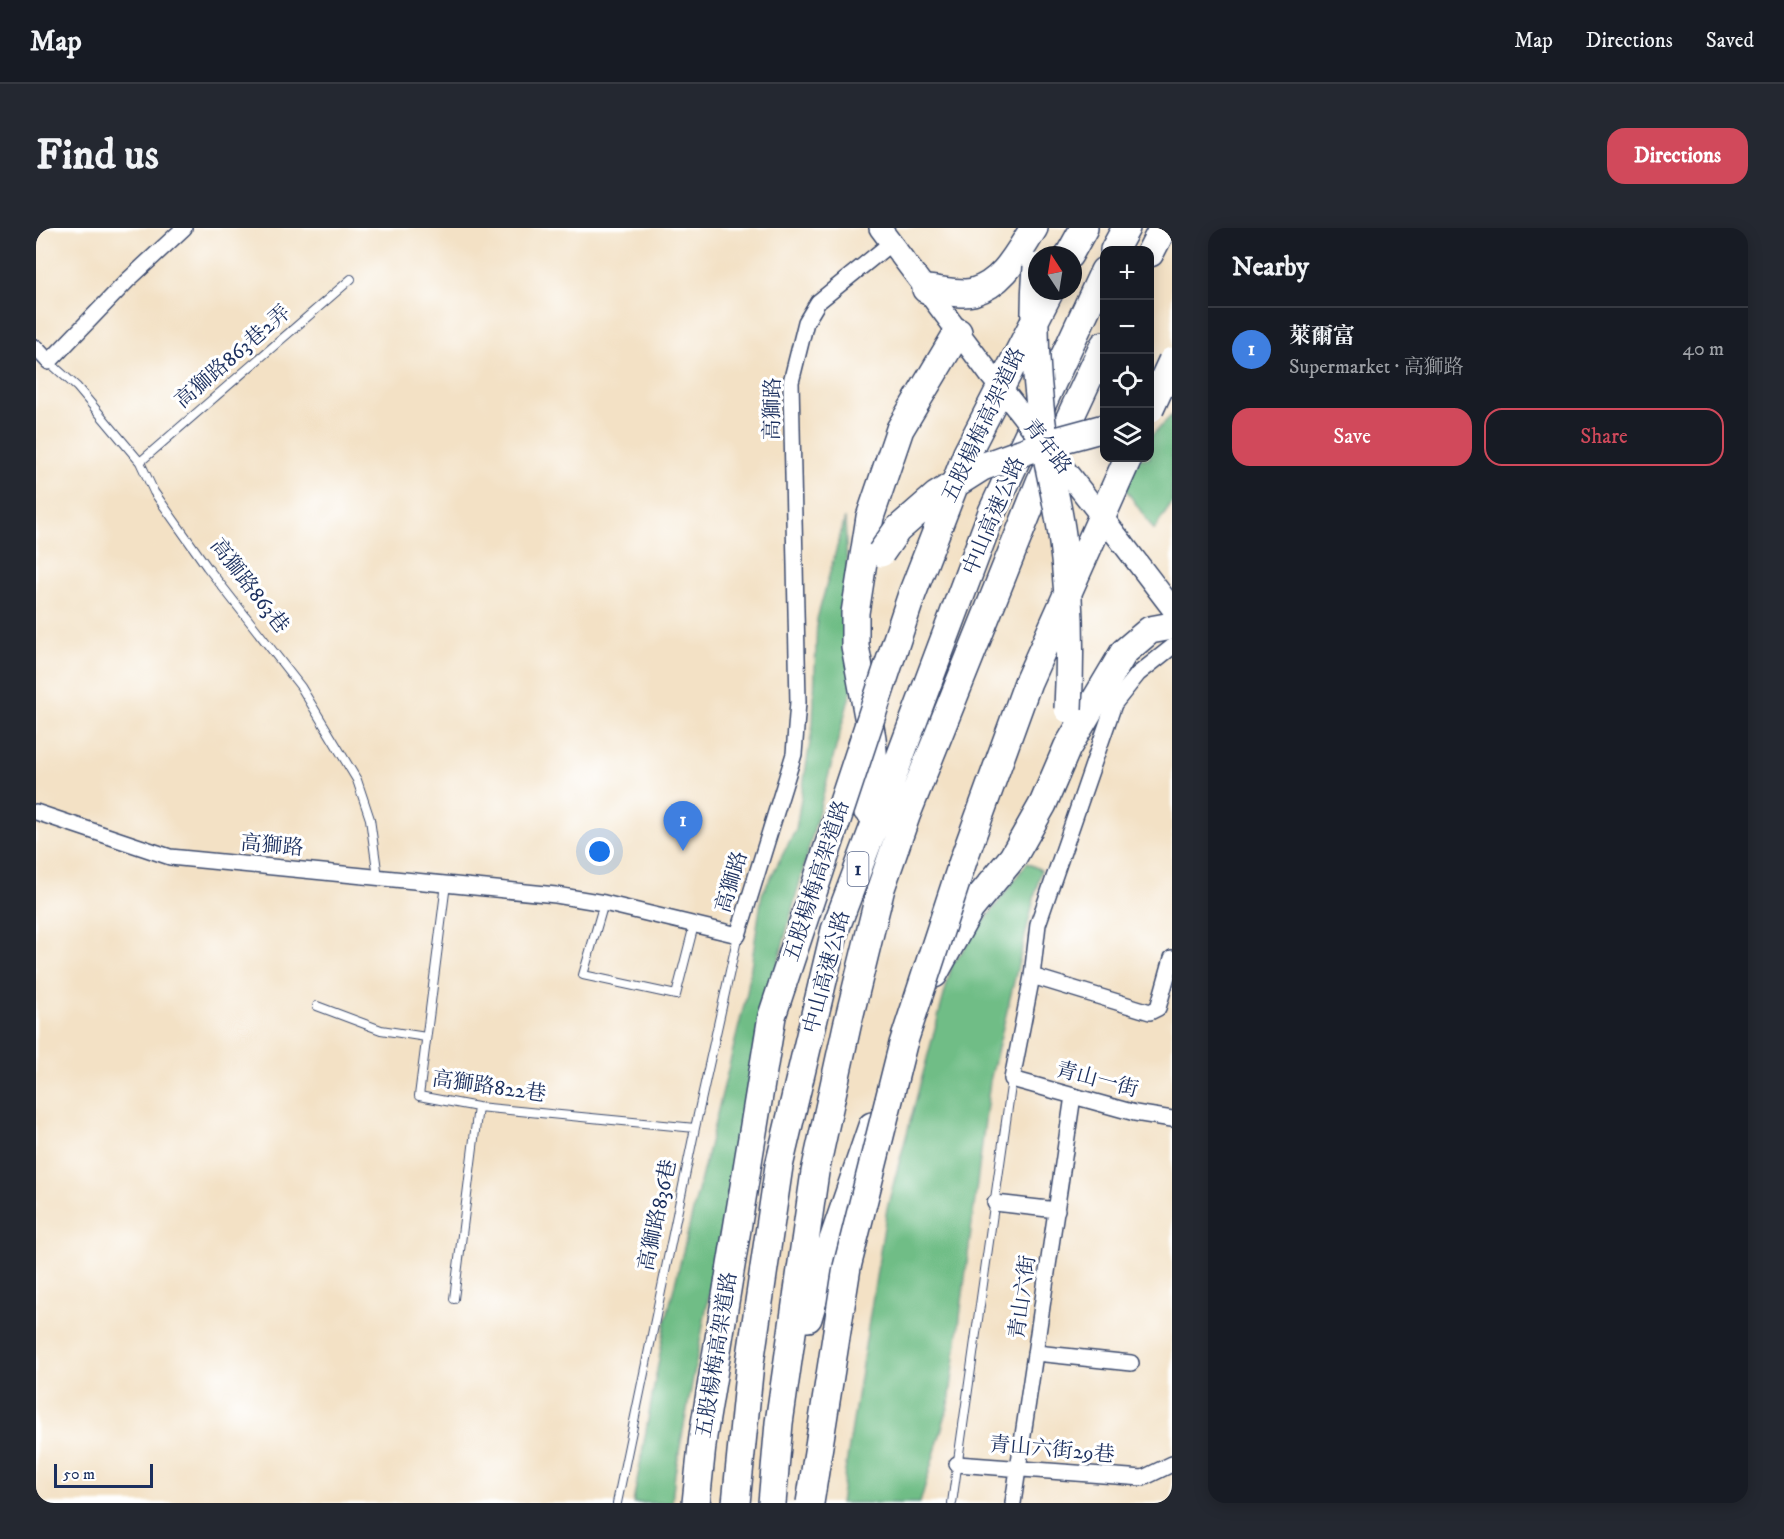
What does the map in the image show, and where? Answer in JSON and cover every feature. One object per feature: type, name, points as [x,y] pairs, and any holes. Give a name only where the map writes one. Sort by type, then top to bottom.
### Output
[{"type":"highway","points":[[926,289],[972,292],[993,283],[1009,267],[1034,228]]},
{"type":"highway","points":[[1041,246],[1046,228]]},
{"type":"highway","points":[[1074,246],[1084,228]]},
{"type":"highway","points":[[1116,246],[1126,228]]},
{"type":"highway","points":[[1153,246],[1163,228]]},
{"type":"highway","name":"中山高速公路","points":[[736,1503],[750,1363],[779,1166],[835,930],[992,512],[1100,280]]},
{"type":"highway","points":[[1034,300],[1036,364],[1045,444],[1062,535],[1070,613],[1067,748]]},
{"type":"highway","name":"五股楊梅高架道路","points":[[696,1503],[703,1436],[772,1016],[912,594],[967,453],[1045,300]]},
{"type":"highway","points":[[835,930],[872,790],[874,765],[872,738],[855,646],[855,613],[870,517],[900,429],[958,332]]},
{"type":"highway","name":"中山高速公路","points":[[772,1503],[779,1423],[815,1172],[847,1026],[881,888],[906,816],[1040,482],[1100,354]]},
{"type":"highway","points":[[1154,397],[1172,360]]},
{"type":"highway","points":[[1154,403],[1166,395],[1172,387]]},
{"type":"highway","points":[[859,584],[897,530],[936,496],[982,467],[1045,444],[1100,429]]},
{"type":"highway","points":[[810,1503],[847,1267],[903,1044],[963,861],[1028,682],[1126,462]]},
{"type":"highway","points":[[779,1423],[818,1284],[867,1139],[937,964],[969,909],[1013,857],[1043,804],[1067,748],[1124,652],[1150,630],[1172,626]]},
{"type":"street","points":[[49,362],[127,281],[184,228]]},
{"type":"street","name":"青年路","points":[[885,235],[1172,608]]},
{"type":"street","name":"高獅路","points":[[37,810],[170,857],[556,895],[604,903],[738,935],[794,754],[798,702],[791,382],[806,321],[818,302],[885,235]]},
{"type":"street","name":"高獅路863巷","points":[[36,348],[49,362]]},
{"type":"street","points":[[1012,1079],[1032,976],[1038,924],[1114,704],[1138,674],[1172,648]]},
{"type":"street","points":[[1032,976],[1154,1012],[1158,1008],[1172,958]]},
{"type":"street","name":"青山一街","points":[[1012,1079],[1135,1113],[1172,1119]]},
{"type":"street","name":"青山六街","points":[[1013,1503],[1020,1468],[1073,1096]]},
{"type":"street","points":[[995,1203],[1057,1210]]},
{"type":"street","points":[[1036,1353],[1131,1363]]},
{"type":"street","name":"青山六街29巷","points":[[957,1464],[1143,1478],[1172,1464]]},
{"type":"lane","name":"高獅路863巷2弄","points":[[140,462],[351,279]]},
{"type":"lane","name":"高獅路863巷","points":[[49,362],[77,387],[140,462],[154,492],[207,567],[301,687],[357,780],[370,819],[378,877]]},
{"type":"lane","name":"高獅路822巷","points":[[446,883],[419,1096],[478,1107],[695,1128]]},
{"type":"lane","points":[[604,903],[583,975],[676,994],[694,925]]},
{"type":"lane","name":"高獅路836巷","points":[[617,1503],[695,1128],[738,935]]},
{"type":"lane","points":[[317,1006],[381,1030],[426,1037]]},
{"type":"lane","points":[[952,1503],[1012,1079]]},
{"type":"lane","points":[[454,1299],[478,1107]]},
{"type":"green space","points":[[1172,415],[1172,503],[1154,530],[1126,490],[1136,462],[1154,462],[1154,433]]},
{"type":"green space","points":[[845,518],[852,688],[758,1037],[675,1473],[672,1503],[633,1503],[666,1320],[747,993],[762,894],[796,829],[813,724],[817,619]]},
{"type":"green space","points":[[1027,863],[1041,870],[990,1081],[949,1404],[920,1503],[840,1503],[887,1208],[952,965]]},
{"type":"place","name":"萊爾富","points":[[683,851]]}]
